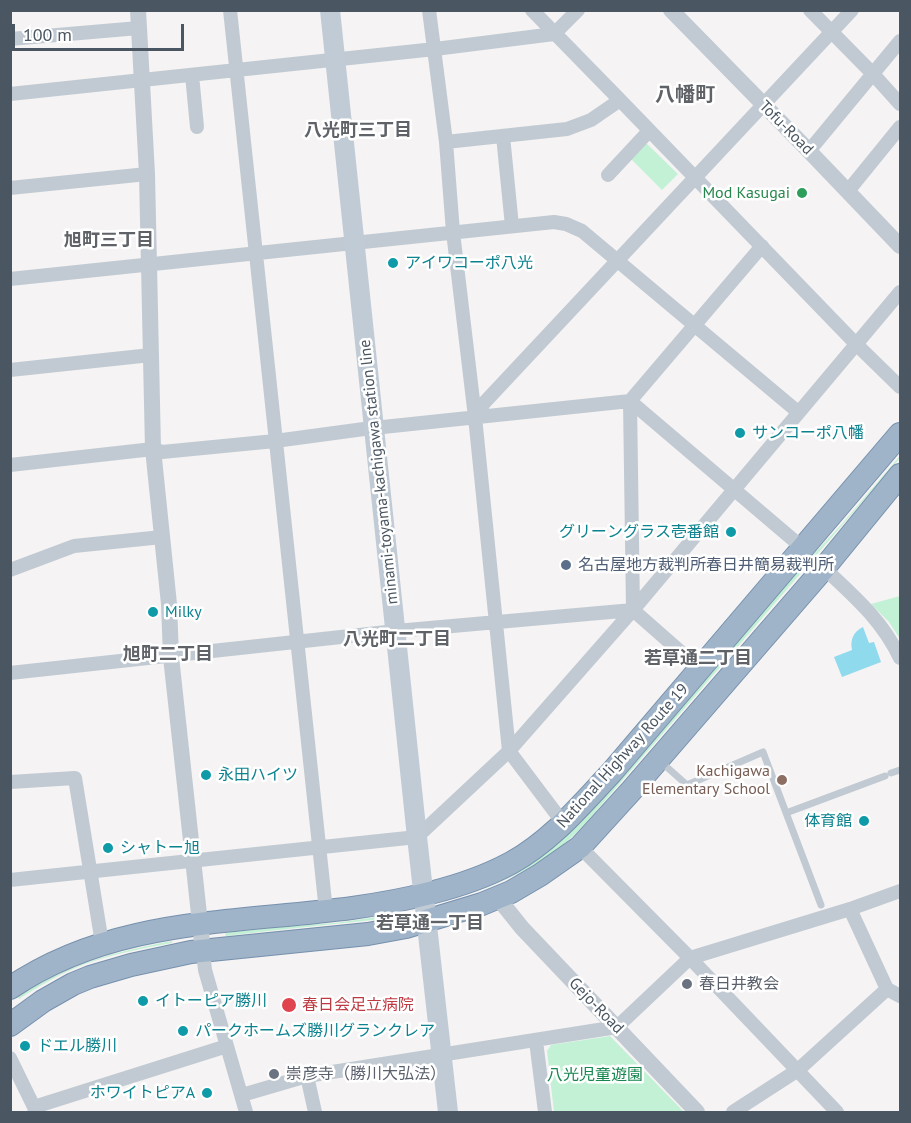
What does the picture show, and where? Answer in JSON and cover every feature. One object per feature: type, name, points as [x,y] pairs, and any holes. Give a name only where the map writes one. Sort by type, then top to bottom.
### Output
[{"type":"highway","name":"National Highway Route 19","points":[[10,988],[43,968],[102,943],[200,923],[365,907],[424,895],[464,884],[499,870],[533,849],[564,824],[611,773],[900,434]]},
{"type":"highway","name":"National Highway Route 19","points":[[10,1025],[42,1001],[73,984],[131,965],[203,951],[406,927],[498,898],[540,875],[580,847],[824,568],[900,475]]},
{"type":"main road","name":"minami-toyama-kachigawa station line","points":[[330,10],[448,1113]]},
{"type":"street","points":[[138,10],[147,174],[153,449],[169,604],[171,657],[205,970],[246,1113]]},
{"type":"street","points":[[230,10],[326,911]]},
{"type":"street","points":[[429,10],[446,142],[453,232],[475,417],[509,751],[564,824]]},
{"type":"street","points":[[532,10],[900,387]]},
{"type":"street","points":[[10,94],[336,60],[554,34],[578,10]]},
{"type":"street","name":"Tofu-Road","points":[[671,10],[900,246]]},
{"type":"street","points":[[810,10],[900,104]]},
{"type":"street","points":[[475,417],[484,403],[852,10]]},
{"type":"street","points":[[10,39],[139,28]]},
{"type":"street","points":[[809,151],[900,41]]},
{"type":"street","points":[[192,75],[197,127]]},
{"type":"street","points":[[446,142],[567,129],[591,120],[620,100]]},
{"type":"street","points":[[848,191],[900,127]]},
{"type":"street","points":[[608,175],[649,131]]},
{"type":"street","points":[[503,136],[512,226]]},
{"type":"street","points":[[10,188],[147,174]]},
{"type":"street","points":[[10,279],[555,222],[582,231],[798,412]]},
{"type":"street","points":[[633,610],[630,401],[762,246]]},
{"type":"street","points":[[10,880],[417,837],[509,751],[633,610],[900,292]]},
{"type":"street","points":[[10,370],[151,355]]},
{"type":"street","points":[[10,465],[153,449],[162,452],[275,441],[374,428],[630,401],[804,549]]},
{"type":"street","points":[[10,570],[74,546],[162,537]]},
{"type":"street","points":[[824,568],[869,611],[892,640],[900,658]]},
{"type":"street","points":[[10,673],[396,631],[633,610],[700,669]]},
{"type":"street","points":[[10,782],[75,778],[102,943]]},
{"type":"street","points":[[580,847],[690,958],[837,1113]]},
{"type":"street","points":[[242,1095],[307,1076],[617,1027],[690,958],[850,909],[900,891]]},
{"type":"street","name":"Gejo-Road","points":[[498,898],[522,928],[697,1113]]},
{"type":"street","points":[[850,909],[887,989],[900,996]]},
{"type":"street","points":[[733,1113],[798,1070],[887,989]]},
{"type":"street","points":[[536,1041],[545,1113]]},
{"type":"street","points":[[10,1058],[34,1110],[227,1046]]},
{"type":"street","points":[[307,1076],[315,1113]]},
{"type":"lane","points":[[658,759],[687,785],[764,752],[821,905]]},
{"type":"lane","points":[[786,813],[900,770]]},
{"type":"green space","points":[[645,142],[678,174],[662,190],[630,158]]},
{"type":"green space","points":[[900,456],[575,834],[553,853],[527,869],[498,883],[455,898],[455,896],[502,878],[794,575]]},
{"type":"green space","points":[[900,596],[900,639],[889,622],[871,604]]},
{"type":"green space","points":[[398,914],[398,917],[355,922],[226,936],[225,933],[335,923]]},
{"type":"green space","points":[[172,941],[172,943],[106,957],[85,964],[19,999],[18,997],[55,976],[92,961],[130,950]]},
{"type":"green space","name":"八光児童遊園","points":[[610,1036],[684,1112],[554,1112],[547,1051],[551,1045]]},
{"type":"water","points":[[863,627],[869,643],[874,642],[881,662],[842,677],[834,657],[852,650],[853,637]]},
{"type":"place","name":"Mod Kasugai","points":[[802,193]]},
{"type":"place","name":"アイワコーポ八光","points":[[393,263]]},
{"type":"place","name":"サンコーポ八幡","points":[[740,433]]},
{"type":"place","name":"グリーングラス壱番館","points":[[731,532]]},
{"type":"place","name":"名古屋地方裁判所春日井簡易裁判所","points":[[566,565]]},
{"type":"place","name":"Milky","points":[[153,612]]},
{"type":"place","name":"永田ハイツ","points":[[206,775]]},
{"type":"place","name":"Kachigawa Elementary School","points":[[782,780]]},
{"type":"place","name":"体育館","points":[[864,821]]},
{"type":"place","name":"シャトー旭","points":[[108,848]]},
{"type":"place","name":"春日井教会","points":[[687,984]]},
{"type":"place","name":"イトーピア勝川","points":[[143,1001]]},
{"type":"place","name":"春日会足立病院","points":[[289,1005]]},
{"type":"place","name":"パークホームズ勝川グランクレア","points":[[183,1031]]},
{"type":"place","name":"ドエル勝川","points":[[25,1046]]},
{"type":"place","name":"崇彦寺（勝川大弘法）","points":[[274,1074]]},
{"type":"place","name":"ホワイトピアA","points":[[207,1093]]},
{"type":"district","name":"八幡町","points":[[685,95]]},
{"type":"district","name":"八光町三丁目","points":[[358,131]]},
{"type":"district","name":"旭町三丁目","points":[[109,241]]},
{"type":"district","name":"八光町二丁目","points":[[397,640]]},
{"type":"district","name":"旭町二丁目","points":[[168,655]]},
{"type":"district","name":"若草通二丁目","points":[[698,659]]},
{"type":"district","name":"若草通一丁目","points":[[430,924]]}]
